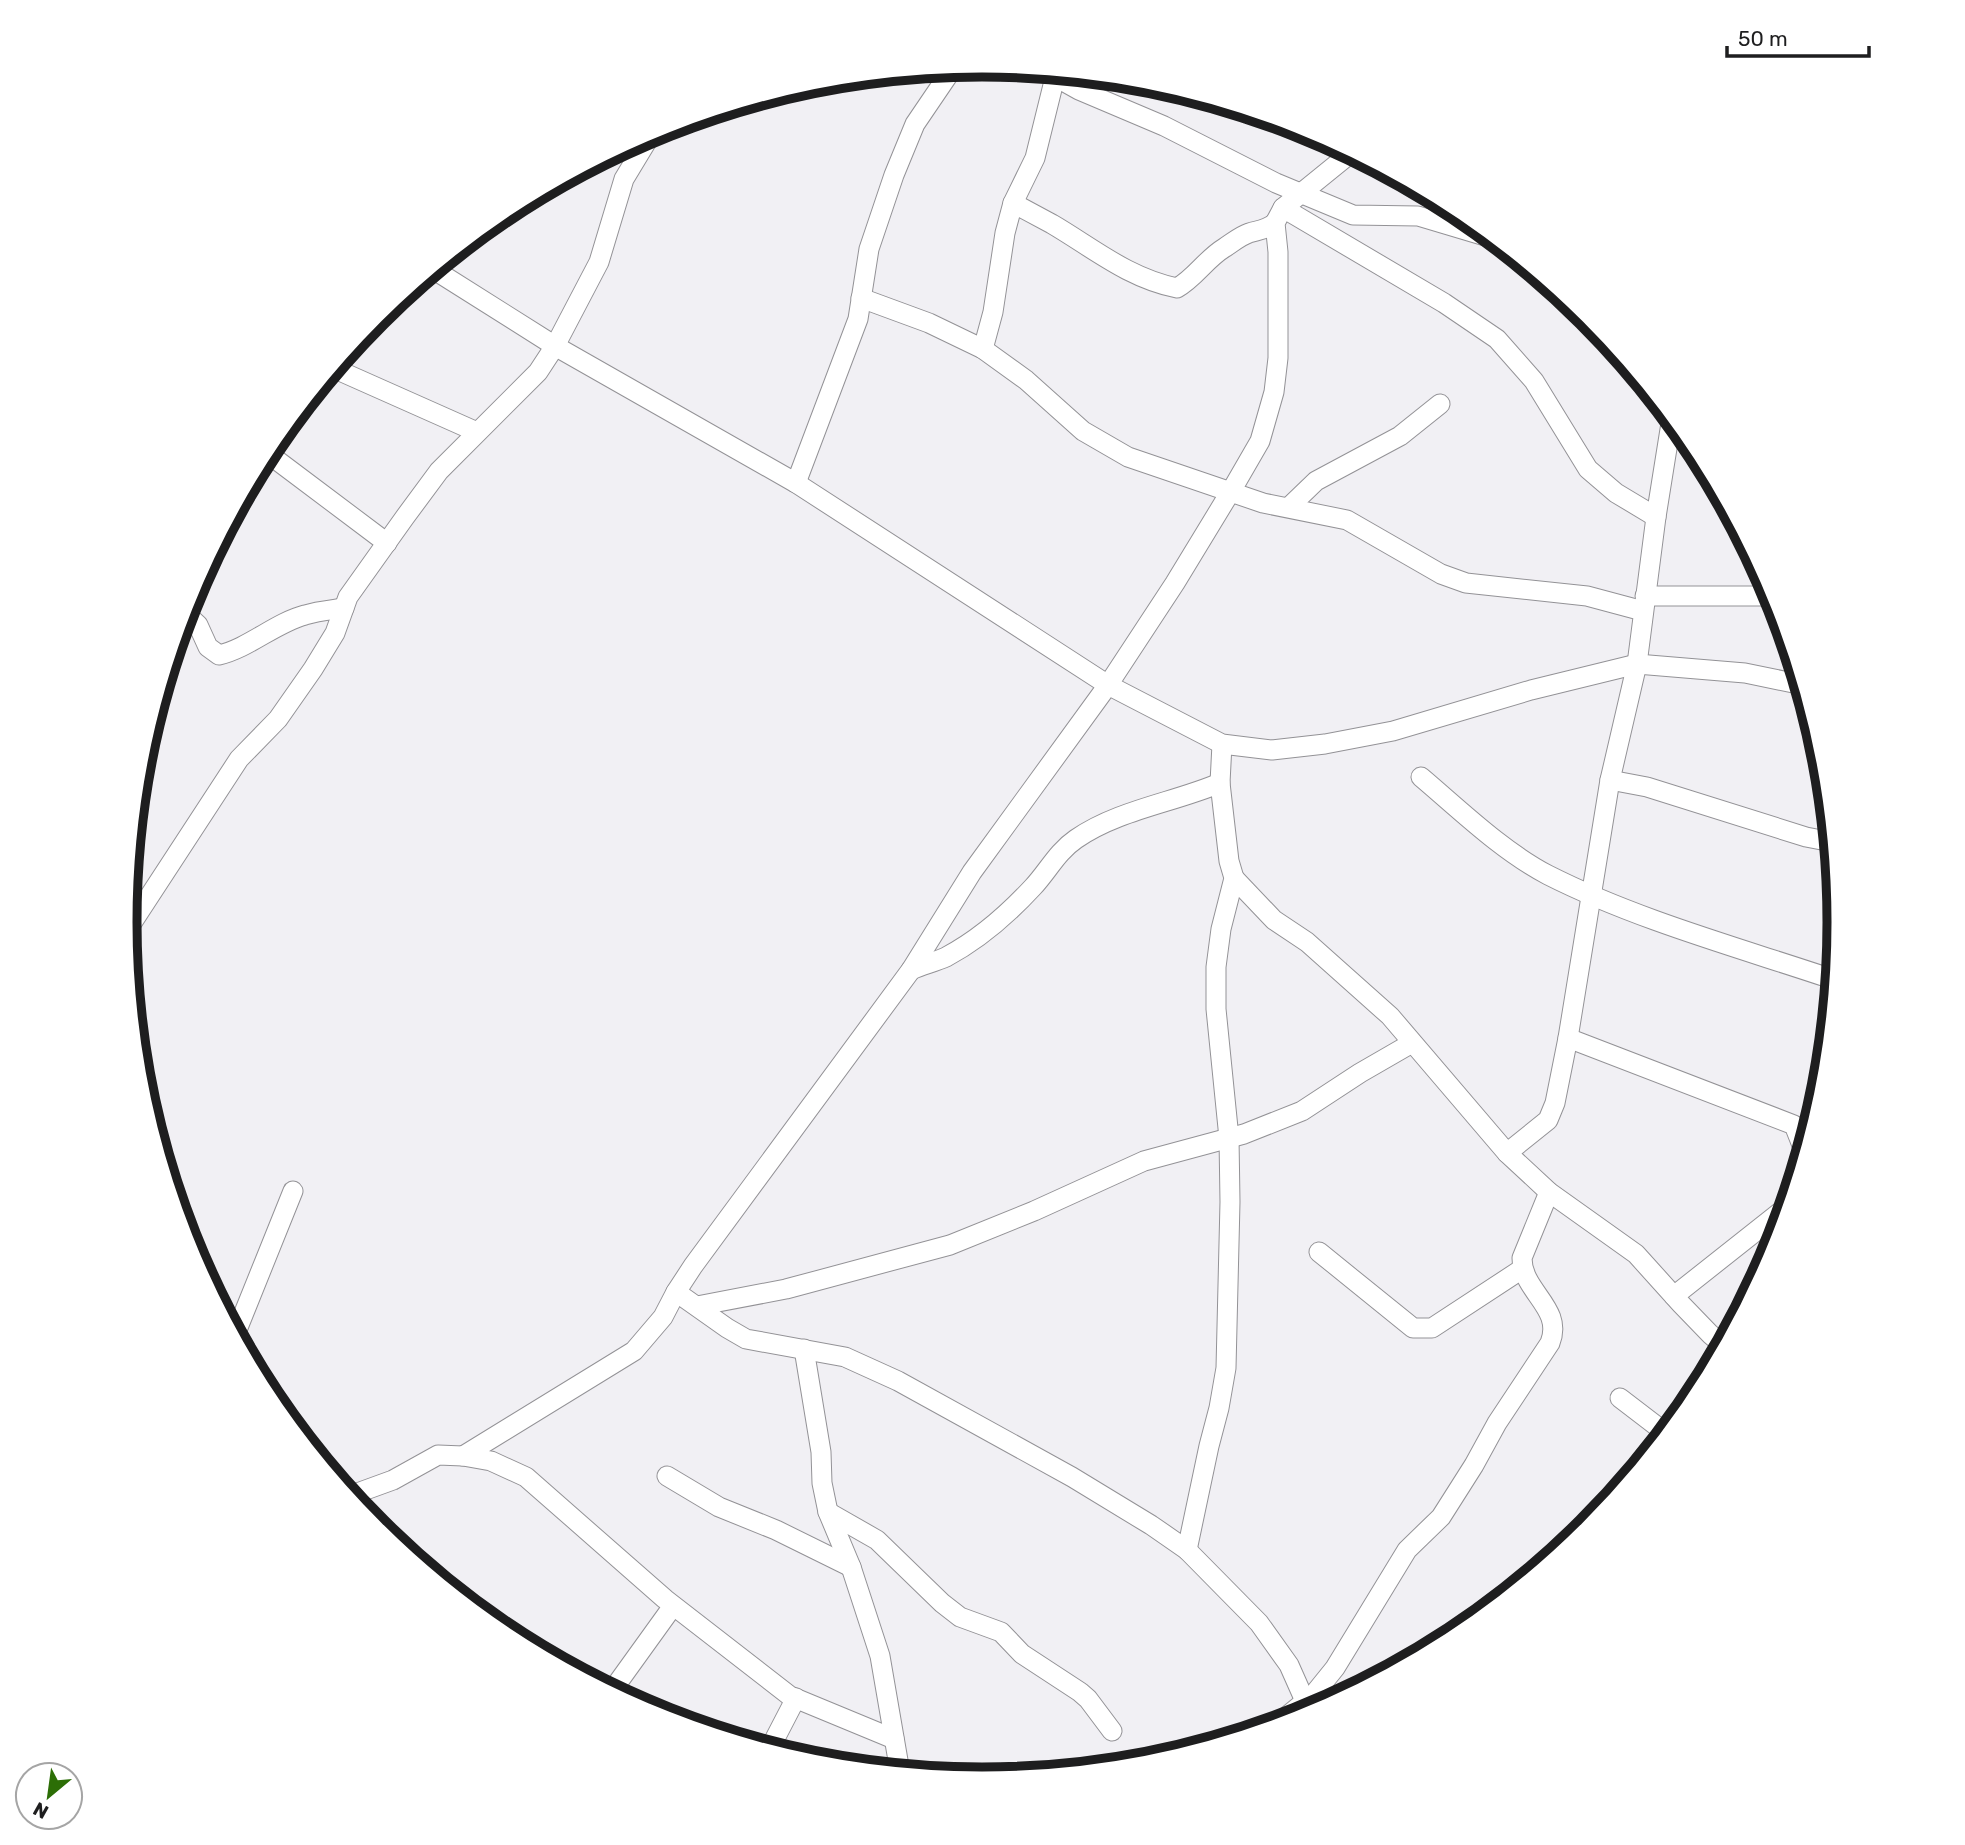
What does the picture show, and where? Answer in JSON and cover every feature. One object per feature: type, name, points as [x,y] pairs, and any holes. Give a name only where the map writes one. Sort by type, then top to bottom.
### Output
[{"type":"street","points":[[796,483],[858,319],[869,249],[894,174],[915,124],[946,78]]},
{"type":"street","points":[[984,349],[993,312],[1005,233],[1013,203],[1035,158],[1049,80]]},
{"type":"street","points":[[1063,81],[1164,126],[1301,194],[1353,215],[1418,216],[1468,231]]},
{"type":"street","points":[[138,906],[239,759],[278,719],[313,669],[335,633],[348,597],[439,471],[538,372],[555,346],[599,262],[630,154]]},
{"type":"street","points":[[1013,203],[1130,273],[1177,288],[1189,281],[1201,266],[1221,249],[1247,234],[1266,230],[1301,194],[1344,159]]},
{"type":"street","points":[[463,1456],[634,1351],[663,1317],[676,1292],[911,970],[972,872],[1108,685],[1175,583],[1260,442],[1274,392],[1278,358],[1279,216]]},
{"type":"street","points":[[1279,216],[1444,303],[1497,339],[1534,381],[1588,469],[1616,493],[1656,517]]},
{"type":"street","points":[[441,274],[555,346],[796,483],[1108,685],[1222,744],[1272,750],[1325,744],[1393,731],[1531,690],[1637,664],[1745,673],[1793,683]]},
{"type":"street","points":[[861,298],[929,323],[984,349],[1026,380],[1083,431],[1128,457],[1263,503],[1347,520],[1441,574],[1466,583],[1644,604],[1763,597]]},
{"type":"street","points":[[341,372],[477,432]]},
{"type":"street","points":[[1289,507],[1316,481],[1400,436],[1440,404]]},
{"type":"street","points":[[1507,1153],[1548,1120],[1555,1103],[1610,780],[1637,664],[1670,431]]},
{"type":"street","points":[[275,459],[387,542]]},
{"type":"street","points":[[193,620],[208,647],[219,655],[232,652],[254,638],[304,615],[344,608]]},
{"type":"street","points":[[1222,744],[1220,783],[1229,861],[1234,878],[1274,920],[1307,942],[1390,1016],[1507,1153],[1549,1192],[1636,1254],[1717,1340]]},
{"type":"street","points":[[1421,777],[1493,838],[1546,874],[1635,912],[1826,977]]},
{"type":"street","points":[[1610,780],[1647,787],[1783,830],[1824,840]]},
{"type":"street","points":[[911,970],[945,957],[973,940],[1018,904],[1062,849],[1092,828],[1220,783]]},
{"type":"street","points":[[1187,1550],[1226,1368],[1229,1138],[1216,1009],[1216,967],[1221,929],[1234,878]]},
{"type":"street","points":[[1568,1038],[1794,1125],[1799,1139]]},
{"type":"street","points":[[697,1306],[786,1289],[950,1245],[1034,1211],[1144,1161],[1229,1138],[1302,1111],[1412,1043]]},
{"type":"street","points":[[239,1325],[293,1191]]},
{"type":"street","points":[[1312,1701],[1314,1694],[1335,1668],[1407,1550],[1441,1517],[1497,1423],[1550,1343],[1555,1330],[1550,1312],[1522,1269],[1522,1258],[1549,1192]]},
{"type":"street","points":[[1674,1296],[1775,1216]]},
{"type":"street","points":[[1319,1252],[1413,1328],[1422,1329],[1432,1328],[1522,1269]]},
{"type":"street","points":[[676,1292],[746,1339],[845,1357],[946,1405],[993,1435],[1072,1477],[1151,1524],[1187,1550],[1259,1623],[1289,1665],[1309,1703]]},
{"type":"street","points":[[804,1349],[828,1512],[851,1567],[880,1656],[898,1763]]},
{"type":"street","points":[[1620,1398],[1659,1428]]},
{"type":"street","points":[[357,1490],[393,1480],[438,1455],[491,1461],[526,1477],[673,1606],[790,1696],[894,1739]]},
{"type":"street","points":[[667,1476],[719,1507],[776,1530],[851,1567]]},
{"type":"street","points":[[828,1512],[877,1540],[960,1617],[1001,1632],[1022,1654],[1080,1692],[1112,1731]]},
{"type":"street","points":[[617,1685],[673,1606]]},
{"type":"street","points":[[774,1741],[796,1698]]}]
